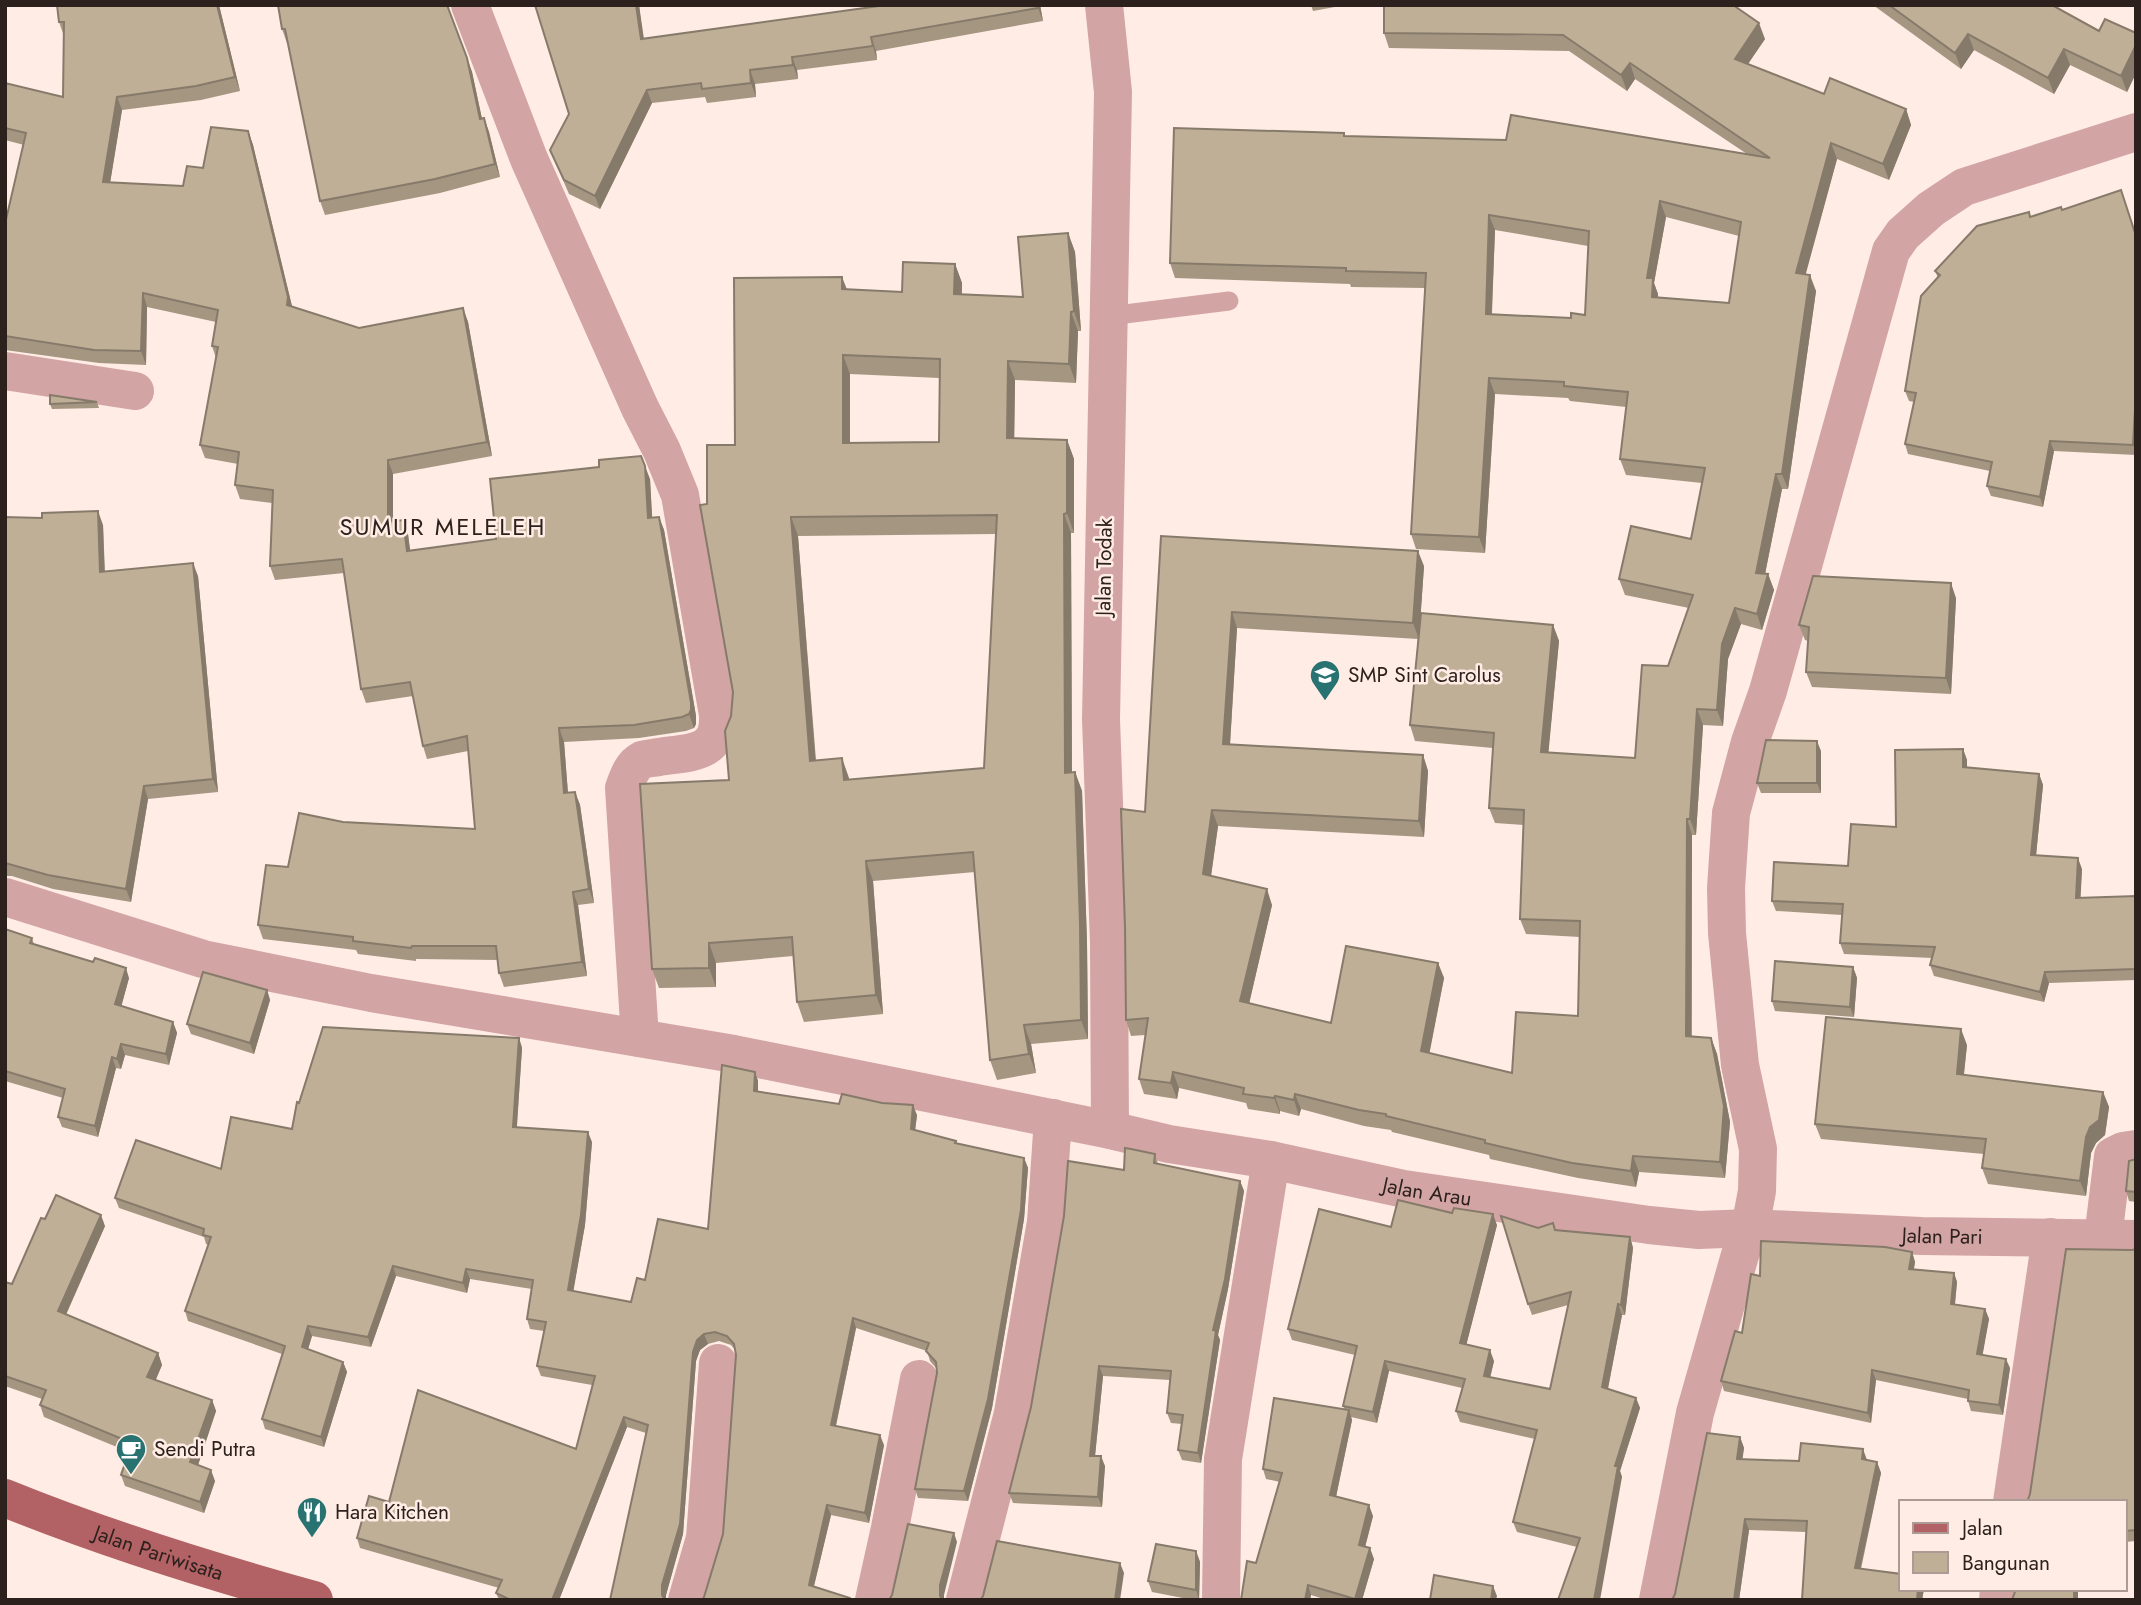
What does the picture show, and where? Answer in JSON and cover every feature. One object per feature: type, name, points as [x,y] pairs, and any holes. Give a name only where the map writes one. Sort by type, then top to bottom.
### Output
[{"type":"main road","name":"Jalan Pariwisata","points":[[5,1498],[57,1519],[208,1570],[314,1600]]},
{"type":"street","points":[[470,5],[529,159],[680,495],[718,715],[719,728],[713,741],[703,750],[642,760],[629,772],[624,788],[640,1038]]},
{"type":"street","name":"Jalan Todak","points":[[1104,5],[1113,92],[1101,719],[1109,943],[1110,1129]]},
{"type":"street","points":[[1658,1600],[1695,1413],[1736,1266],[1750,1228],[1757,1191],[1758,1149],[1740,1065],[1727,933],[1726,888],[1731,813],[1750,742],[1768,691],[1891,251],[1903,234],[1931,209],[1964,187],[2136,132]]},
{"type":"street","points":[[5,371],[135,391]]},
{"type":"street","name":"Jalan Arau","points":[[5,897],[203,960],[371,993],[734,1054],[1110,1129],[1169,1144],[1271,1160],[1404,1189],[1648,1225],[1699,1230],[1750,1228]]},
{"type":"street","points":[[965,1600],[1013,1413],[1046,1222],[1053,1118]]},
{"type":"street","points":[[2119,1238],[2113,1156],[2136,1149]]},
{"type":"street","points":[[1222,1600],[1223,1459],[1271,1160]]},
{"type":"street","name":"Jalan Pari","points":[[1750,1228],[1921,1236],[2119,1238]]},
{"type":"street","points":[[2012,1500],[2051,1237]]},
{"type":"street","points":[[687,1600],[705,1538],[718,1363]]},
{"type":"street","points":[[874,1600],[919,1379]]},
{"type":"lane","points":[[1109,316],[1229,301]]},
{"type":"building","points":[[57,5],[217,5],[235,77],[196,86],[117,97],[103,182],[183,186],[187,166],[203,168],[211,127],[248,131],[288,297],[287,305],[359,328],[463,308],[487,442],[388,460],[388,522],[403,520],[407,551],[496,539],[490,479],[599,467],[599,460],[641,456],[645,466],[648,518],[659,517],[691,710],[682,717],[634,725],[559,728],[564,793],[575,792],[589,889],[573,892],[582,962],[499,973],[496,946],[411,948],[353,941],[353,937],[258,925],[266,865],[288,867],[299,813],[343,822],[475,829],[467,736],[423,746],[410,682],[361,689],[342,559],[270,566],[273,490],[235,485],[239,452],[200,445],[218,347],[212,346],[218,310],[143,293],[141,351],[94,350],[5,336],[5,224],[26,133],[5,128],[5,83],[63,97],[64,22],[59,22]]},
{"type":"building","points":[[278,5],[447,5],[467,58],[480,119],[484,118],[495,164],[435,179],[320,201]]},
{"type":"building","points":[[535,5],[636,5],[641,39],[886,5],[1037,5],[1038,8],[871,37],[873,46],[792,57],[793,65],[750,70],[751,83],[702,89],[701,83],[647,90],[595,196],[564,180],[550,150],[569,114]]},
{"type":"building","points":[[1384,5],[1733,5],[1759,23],[1735,59],[1824,94],[1830,78],[1906,109],[1883,164],[1831,143],[1796,273],[1810,275],[1782,474],[1776,474],[1756,573],[1768,574],[1757,614],[1735,608],[1722,644],[1717,710],[1697,709],[1690,819],[1687,819],[1686,1036],[1711,1038],[1724,1106],[1720,1162],[1633,1156],[1631,1171],[1572,1163],[1485,1143],[1485,1140],[1386,1114],[1295,1094],[1294,1100],[1243,1094],[1244,1088],[1173,1072],[1171,1083],[1139,1079],[1148,1018],[1126,1020],[1121,809],[1145,812],[1161,536],[1418,551],[1413,623],[1232,612],[1223,744],[1423,755],[1419,821],[1212,810],[1203,874],[1267,889],[1240,1001],[1331,1023],[1346,946],[1438,963],[1421,1051],[1512,1073],[1516,1012],[1578,1016],[1580,921],[1520,919],[1524,810],[1489,808],[1494,733],[1410,725],[1421,613],[1553,625],[1541,752],[1635,758],[1642,665],[1668,666],[1693,595],[1619,579],[1631,526],[1691,539],[1705,468],[1620,459],[1628,392],[1564,386],[1564,382],[1489,378],[1479,537],[1411,534],[1426,273],[1170,263],[1174,128],[1506,140],[1511,115],[1770,158],[1630,63],[1621,75],[1563,35],[1384,33]],"holes":[[[1660,201],[1741,222],[1729,303],[1652,297],[1653,278],[1647,278]],[[1489,215],[1589,231],[1585,315],[1571,313],[1571,318],[1486,314]]]},
{"type":"building","points":[[1889,5],[2052,5],[2099,31],[2105,19],[2136,33],[2136,45],[2121,76],[2064,49],[2048,78],[1968,34],[1955,53]]},
{"type":"building","points":[[2121,190],[2136,236],[2136,390],[2133,445],[2050,441],[2040,497],[1987,486],[1992,462],[1905,444],[1916,393],[1905,391],[1921,296],[1940,275],[1935,271],[1977,226],[2029,212],[2030,217],[2061,207],[2062,210]]},
{"type":"building","points":[[1068,233],[1074,311],[1071,312],[1069,364],[1008,361],[1007,438],[1067,440],[1067,513],[1064,514],[1065,773],[1075,772],[1081,1020],[1024,1025],[1029,1054],[990,1060],[973,852],[866,861],[876,995],[797,1002],[792,937],[709,943],[709,968],[652,969],[640,784],[729,780],[725,731],[731,716],[733,692],[700,505],[707,504],[707,445],[735,445],[734,278],[842,277],[842,289],[902,292],[903,262],[955,264],[954,294],[1023,297],[1018,237]],"holes":[[[843,355],[940,359],[939,442],[843,443]],[[997,515],[984,768],[844,780],[842,758],[810,761],[791,517]]]},
{"type":"building","points":[[50,395],[97,402],[50,404]]},
{"type":"building","points":[[98,511],[100,572],[193,563],[213,779],[144,786],[126,889],[48,875],[5,863],[5,517],[42,518],[42,513]]},
{"type":"building","points":[[1813,576],[1951,583],[1946,678],[1806,672],[1809,627],[1799,625]]},
{"type":"building","points":[[1766,740],[1817,741],[1817,783],[1757,783]]},
{"type":"building","points":[[1963,749],[1963,767],[2039,774],[2031,855],[2078,858],[2076,898],[2136,896],[2136,969],[2045,972],[2040,992],[1930,965],[1935,947],[1840,943],[1843,904],[1772,901],[1774,862],[1848,866],[1851,824],[1896,827],[1895,750]]},
{"type":"building","points":[[5,929],[32,938],[30,943],[93,962],[95,958],[126,968],[115,1004],[173,1022],[166,1054],[121,1044],[117,1059],[112,1057],[95,1126],[58,1117],[65,1089],[5,1071]]},
{"type":"building","points":[[1775,961],[1853,967],[1850,1007],[1772,1001]]},
{"type":"building","points":[[203,972],[267,990],[250,1043],[187,1024]]},
{"type":"building","points":[[1826,1017],[1961,1029],[1957,1074],[2103,1092],[2099,1120],[2090,1127],[2086,1137],[2080,1181],[1982,1168],[1986,1139],[1815,1124]]},
{"type":"building","points":[[323,1027],[519,1038],[513,1127],[588,1132],[581,1215],[568,1290],[631,1302],[637,1278],[645,1280],[658,1219],[708,1229],[722,1065],[755,1072],[754,1091],[839,1104],[842,1094],[882,1103],[913,1105],[911,1129],[956,1141],[955,1143],[1024,1158],[1021,1210],[988,1399],[964,1491],[915,1489],[937,1373],[936,1362],[926,1351],[929,1343],[853,1318],[831,1425],[880,1435],[865,1513],[827,1505],[809,1585],[851,1600],[702,1600],[723,1534],[736,1355],[734,1344],[727,1336],[715,1332],[704,1334],[697,1340],[693,1352],[680,1524],[662,1585],[665,1600],[610,1600],[648,1425],[624,1417],[552,1600],[511,1600],[496,1593],[502,1580],[357,1538],[369,1496],[389,1502],[418,1390],[576,1449],[595,1376],[537,1366],[546,1322],[527,1319],[533,1280],[466,1269],[463,1283],[393,1266],[368,1337],[308,1326],[302,1347],[343,1362],[321,1437],[262,1419],[285,1346],[185,1311],[211,1237],[203,1235],[204,1229],[115,1198],[136,1140],[221,1169],[231,1117],[292,1129],[297,1102],[299,1103]]},
{"type":"building","points":[[1125,1148],[1155,1154],[1154,1163],[1240,1181],[1225,1279],[1213,1330],[1216,1331],[1198,1453],[1178,1450],[1183,1415],[1167,1413],[1171,1371],[1099,1366],[1090,1456],[1101,1456],[1098,1497],[1009,1493],[1031,1407],[1064,1216],[1068,1161],[1124,1170]]},
{"type":"building","points":[[2136,1159],[2136,1192],[2126,1191],[2129,1161]]},
{"type":"building","points":[[56,1195],[101,1215],[58,1311],[158,1353],[147,1377],[212,1400],[190,1462],[211,1470],[200,1502],[121,1475],[132,1443],[40,1405],[46,1390],[5,1376],[5,1282],[12,1284],[41,1218],[45,1219]]},
{"type":"building","points":[[1398,1200],[1452,1213],[1454,1208],[1493,1214],[1460,1343],[1490,1350],[1484,1376],[1550,1389],[1571,1292],[1528,1304],[1501,1216],[1538,1228],[1553,1223],[1555,1230],[1630,1237],[1621,1305],[1618,1304],[1602,1387],[1636,1398],[1615,1466],[1618,1466],[1594,1600],[1558,1600],[1580,1538],[1513,1522],[1537,1430],[1456,1411],[1465,1379],[1385,1361],[1373,1412],[1343,1406],[1357,1346],[1288,1329],[1319,1209],[1391,1227]]},
{"type":"building","points":[[1761,1241],[1885,1247],[1912,1252],[1909,1269],[1954,1273],[1951,1304],[1985,1309],[1977,1354],[2006,1359],[1999,1405],[1968,1401],[1969,1390],[1872,1370],[1868,1413],[1721,1381],[1735,1331],[1742,1333],[1751,1274],[1760,1276]]},
{"type":"building","points":[[2066,1249],[2136,1249],[2136,1530],[2127,1531],[2127,1500],[2028,1500]]},
{"type":"building","points":[[1274,1398],[1349,1410],[1330,1495],[1369,1505],[1359,1545],[1370,1548],[1355,1599],[1308,1585],[1305,1600],[1241,1600],[1247,1561],[1256,1563],[1282,1473],[1263,1469]]},
{"type":"building","points":[[1707,1433],[1740,1437],[1737,1459],[1799,1461],[1801,1443],[1863,1449],[1862,1459],[1877,1462],[1855,1568],[1899,1574],[1899,1591],[1918,1591],[1917,1600],[1802,1600],[1807,1521],[1745,1519],[1734,1600],[1672,1600]]},
{"type":"building","points":[[908,1524],[954,1533],[940,1585],[940,1596],[943,1600],[889,1600]]},
{"type":"building","points":[[997,1541],[1120,1563],[1115,1600],[980,1600]]},
{"type":"building","points":[[1156,1544],[1196,1551],[1196,1590],[1148,1581]]},
{"type":"building","points":[[1434,1575],[1493,1586],[1491,1600],[1430,1600]]},
{"type":"building","points":[[2015,1591],[2074,1591],[2074,1600],[2012,1600]]},
{"type":"place","name":"SMP Sint Carolus","points":[[1325,702]]},
{"type":"place","name":"Sendi Putra","points":[[131,1476]]},
{"type":"place","name":"Hara Kitchen","points":[[312,1539]]},
{"type":"district","name":"SUMUR MELELEH","points":[[443,526]]}]
